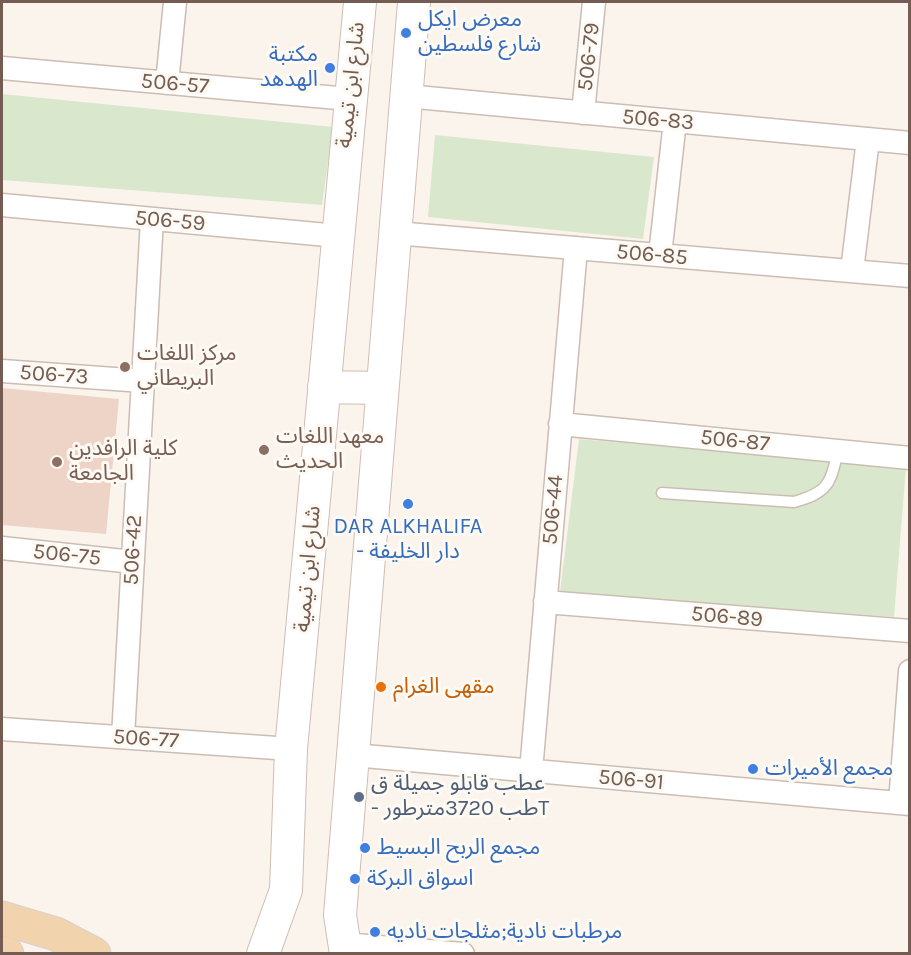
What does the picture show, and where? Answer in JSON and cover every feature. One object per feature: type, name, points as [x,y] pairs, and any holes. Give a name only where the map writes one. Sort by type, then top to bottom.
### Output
[{"type":"main road","points":[[2,918],[56,934],[94,954]]},
{"type":"main road","points":[[2,953],[7,954]]},
{"type":"street","points":[[167,83],[175,2]]},
{"type":"street","name":"شارع ابن تيمية","points":[[263,954],[286,890],[291,749],[349,99],[360,2]]},
{"type":"street","points":[[414,2],[340,915],[345,949],[462,954]]},
{"type":"street","name":"506-79","points":[[583,113],[594,2]]},
{"type":"street","name":"506-57","points":[[2,68],[349,99]]},
{"type":"street","name":"506-83","points":[[406,96],[909,143]]},
{"type":"street","points":[[660,255],[675,121]]},
{"type":"street","points":[[852,271],[868,139]]},
{"type":"street","name":"506-59","points":[[2,205],[338,236]]},
{"type":"street","name":"506-42","points":[[123,737],[152,219]]},
{"type":"street","name":"506-85","points":[[395,233],[909,276]]},
{"type":"street","name":"506-44","points":[[531,771],[576,248]]},
{"type":"street","name":"506-73","points":[[2,371],[143,381]]},
{"type":"street","points":[[324,387],[382,388]]},
{"type":"street","name":"506-87","points":[[560,424],[909,458]]},
{"type":"street","name":"506-75","points":[[2,548],[133,561]]},
{"type":"street","name":"506-89","points":[[545,602],[909,632]]},
{"type":"street","points":[[905,803],[909,671]]},
{"type":"street","name":"506-77","points":[[2,729],[291,749]]},
{"type":"street","name":"506-91","points":[[353,755],[905,803]]},
{"type":"lane","points":[[662,493],[794,502],[812,496],[830,483],[838,451]]},
{"type":"green space","points":[[2,94],[333,127],[322,205],[2,180]]},
{"type":"green space","points":[[435,135],[654,157],[643,239],[428,217]]},
{"type":"green space","points":[[579,439],[906,467],[894,617],[560,592]]},
{"type":"building","name":"كلية الرافدين الجامعة","points":[[2,388],[119,399],[106,534],[2,525]]},
{"type":"place","name":"معرض ايكل شارع فلسطين","points":[[406,33]]},
{"type":"place","name":"مكتبة الهدهد","points":[[330,68]]},
{"type":"place","name":"مركز اللغات البريطاني","points":[[125,367]]},
{"type":"place","name":"معهد اللغات الحديث","points":[[264,450]]},
{"type":"place","name":"كلية الرافدين الجامعة","points":[[57,462]]},
{"type":"place","name":"DAR ALKHALIFA - دار الخليفة","points":[[408,504]]},
{"type":"place","name":"مقهى الغرام","points":[[381,687]]},
{"type":"place","name":"مجمع الأميرات","points":[[753,769]]},
{"type":"place","name":"عطب قابلو جميلة ق - طب 3720مترطورT","points":[[359,797]]},
{"type":"place","name":"مجمع الربح البسيط","points":[[365,848]]},
{"type":"place","name":"اسواق البركة","points":[[355,879]]},
{"type":"place","name":"مرطبات نادية;مثلجات ناديه","points":[[375,932]]}]
